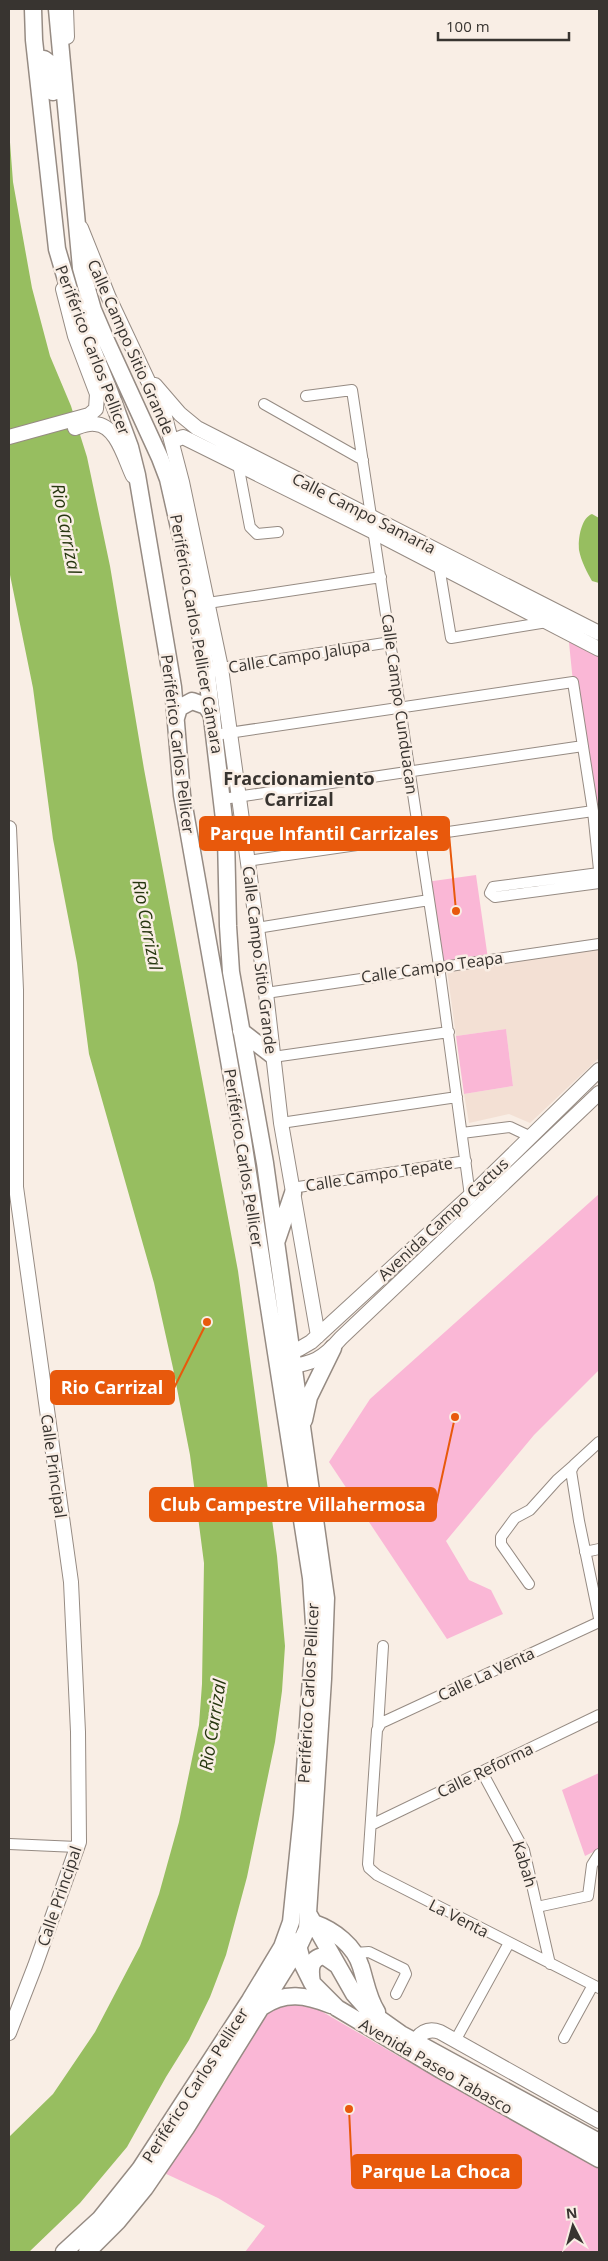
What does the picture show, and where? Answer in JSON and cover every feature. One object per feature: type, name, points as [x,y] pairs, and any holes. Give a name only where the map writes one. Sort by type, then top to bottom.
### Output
[{"type":"main road","name":"Periférico Carlos Pellicer","points":[[33,9],[36,59],[57,249],[70,293],[130,447],[140,496],[173,687],[182,795],[242,1134],[285,1359],[311,1578],[314,1624],[302,1816],[291,1922],[304,1931],[250,2000],[128,2186],[100,2219],[64,2252]]},
{"type":"main road","name":"Periférico Carlos Pellicer Cámara","points":[[57,9],[66,128],[81,268],[93,310],[168,479],[212,671],[212,714],[223,734],[231,798],[226,836],[231,963],[241,1031],[265,1163],[276,1244],[285,1359],[302,1432],[321,1552],[326,1598],[304,1931],[261,2008],[186,2128],[145,2188],[118,2222],[87,2252]]},
{"type":"main road","points":[[36,59],[44,59],[49,66],[56,113],[66,128]]},
{"type":"main road","points":[[173,687],[179,695],[196,694],[212,671]]},
{"type":"main road","points":[[176,718],[179,708],[192,701],[206,706],[212,714]]},
{"type":"main road","points":[[241,1031],[273,1056]]},
{"type":"main road","points":[[276,1244],[293,1190]]},
{"type":"main road","points":[[302,1432],[309,1397],[333,1348]]},
{"type":"main road","points":[[304,1931],[330,1930],[355,1954],[361,1967],[371,2003],[386,2024]]},
{"type":"main road","name":"Avenida Paseo Tabasco","points":[[304,1931],[337,1964],[361,2003],[386,2024],[599,2142]]},
{"type":"main road","name":"Avenida Paseo Tabasco","points":[[304,1931],[306,1973],[312,1983],[337,2008],[440,2070],[599,2159]]},
{"type":"main road","points":[[312,1983],[311,1965],[316,1958],[324,1956],[337,1964]]},
{"type":"main road","points":[[261,2008],[273,2000],[291,1995],[317,1999],[337,2008]]},
{"type":"street","points":[[66,9],[69,66],[81,182],[76,210]]},
{"type":"street","name":"Calle Campo Sitio Grande","points":[[76,210],[109,298],[165,417],[173,441],[208,603],[212,671],[223,734]]},
{"type":"street","points":[[9,444],[89,420],[96,409],[97,394],[70,321],[57,249]]},
{"type":"street","name":"Calle Campo Samaria","points":[[144,373],[180,414],[197,428],[599,633]]},
{"type":"street","name":"Calle Campo Cunduacan","points":[[306,396],[352,390],[420,836],[470,1196]]},
{"type":"street","points":[[264,404],[363,460]]},
{"type":"street","points":[[9,437],[89,420],[99,424],[111,431],[140,496]]},
{"type":"street","name":"Calle Campo Samaria","points":[[173,441],[183,437],[375,533],[599,649]]},
{"type":"street","points":[[238,464],[250,527],[257,534],[278,532]]},
{"type":"street","points":[[439,566],[451,638],[547,622]]},
{"type":"street","points":[[208,603],[382,577]]},
{"type":"street","name":"Calle Campo Jalupa","points":[[212,671],[391,642]]},
{"type":"street","points":[[223,734],[573,682],[599,871],[493,887],[490,893],[494,897],[599,883]]},
{"type":"street","points":[[231,798],[583,746]]},
{"type":"street","name":"Calle Campo Sitio Grande","points":[[231,798],[247,861],[266,992],[281,1123],[318,1336]]},
{"type":"street","points":[[247,861],[592,811]]},
{"type":"street","name":"Calle Principal","points":[[9,828],[12,975],[12,1153],[71,1582],[78,1732],[79,1842],[9,2033]]},
{"type":"street","points":[[256,928],[428,900]]},
{"type":"street","name":"Calle Campo Teapa","points":[[266,992],[599,944]]},
{"type":"street","points":[[273,1056],[448,1032]]},
{"type":"street","name":"Avenida Campo Cactus","points":[[285,1359],[308,1345],[318,1336],[470,1196],[529,1136],[599,1070]]},
{"type":"street","points":[[285,1359],[319,1360],[599,1093]]},
{"type":"street","points":[[281,1123],[457,1097]]},
{"type":"street","points":[[462,1133],[510,1127],[529,1136]]},
{"type":"street","name":"Calle Campo Tepate","points":[[293,1190],[466,1161]]},
{"type":"street","points":[[529,1584],[501,1544],[501,1537],[515,1518],[530,1510],[557,1480],[599,1442]]},
{"type":"street","name":"Calle La Venta","points":[[378,1730],[384,1720],[599,1620],[571,1473],[574,1465]]},
{"type":"street","points":[[585,1552],[599,1549]]},
{"type":"street","points":[[371,1824],[383,1646]]},
{"type":"street","name":"Calle Reforma","points":[[371,1824],[599,1715]]},
{"type":"street","name":"Kabah","points":[[482,1772],[524,1850],[550,1964]]},
{"type":"street","name":"La Venta","points":[[371,1824],[368,1862],[370,1870],[509,1944],[596,1987]]},
{"type":"street","points":[[9,1844],[77,1847]]},
{"type":"street","points":[[537,1907],[588,1896],[592,1865],[599,1854]]},
{"type":"street","points":[[455,2041],[509,1944]]},
{"type":"street","points":[[355,1954],[370,1952],[404,1969],[406,1974],[396,1994]]},
{"type":"street","points":[[564,2038],[596,1987]]},
{"type":"street","name":"Avenida Paseo Tabasco","points":[[415,2041],[422,2033],[433,2030],[599,2121]]},
{"type":"shaded area","points":[[568,633],[599,648],[599,870],[573,682]]},
{"type":"shaded area","points":[[476,875],[488,959],[439,966],[426,882]]},
{"type":"shaded area","points":[[599,948],[599,1058],[530,1123],[509,1114],[469,1123],[464,1094],[513,1086],[506,1029],[456,1036],[447,970]]},
{"type":"shaded area","points":[[506,1029],[513,1086],[464,1094],[456,1036]]},
{"type":"shaded area","points":[[599,1194],[599,1370],[534,1435],[446,1541],[469,1580],[491,1590],[503,1614],[447,1639],[329,1462],[370,1399]]},
{"type":"shaded area","points":[[599,1773],[599,1849],[585,1856],[562,1790]]},
{"type":"shaded area","points":[[282,2002],[309,2004],[400,2057],[599,2167],[599,2252],[245,2252],[265,2226],[218,2198],[162,2172],[265,2013]]},
{"type":"water","points":[[9,129],[13,182],[32,288],[50,356],[71,406],[87,457],[110,566],[144,769],[238,1271],[277,1556],[285,1646],[282,1691],[275,1742],[247,1877],[226,1955],[210,1997],[189,2040],[127,2147],[80,2203],[29,2252],[9,2252],[9,2137],[53,2094],[95,2032],[140,1946],[159,1894],[179,1822],[199,1725],[202,1684],[204,1563],[190,1455],[154,1283],[89,1054],[77,963],[53,839],[33,688],[9,570]]},
{"type":"water","points":[[592,514],[599,518],[599,583],[592,581],[579,550],[579,540],[583,524],[588,516]]},
{"type":"place","name":"Parque Infantil Carrizales","points":[[456,911]]},
{"type":"place","name":"Rio Carrizal","points":[[207,1322]]},
{"type":"place","name":"Club Campestre Villahermosa","points":[[455,1417]]},
{"type":"place","name":"Parque La Choca","points":[[349,2109]]},
{"type":"district","name":"Fraccionamiento Carrizal","points":[[299,790]]}]
